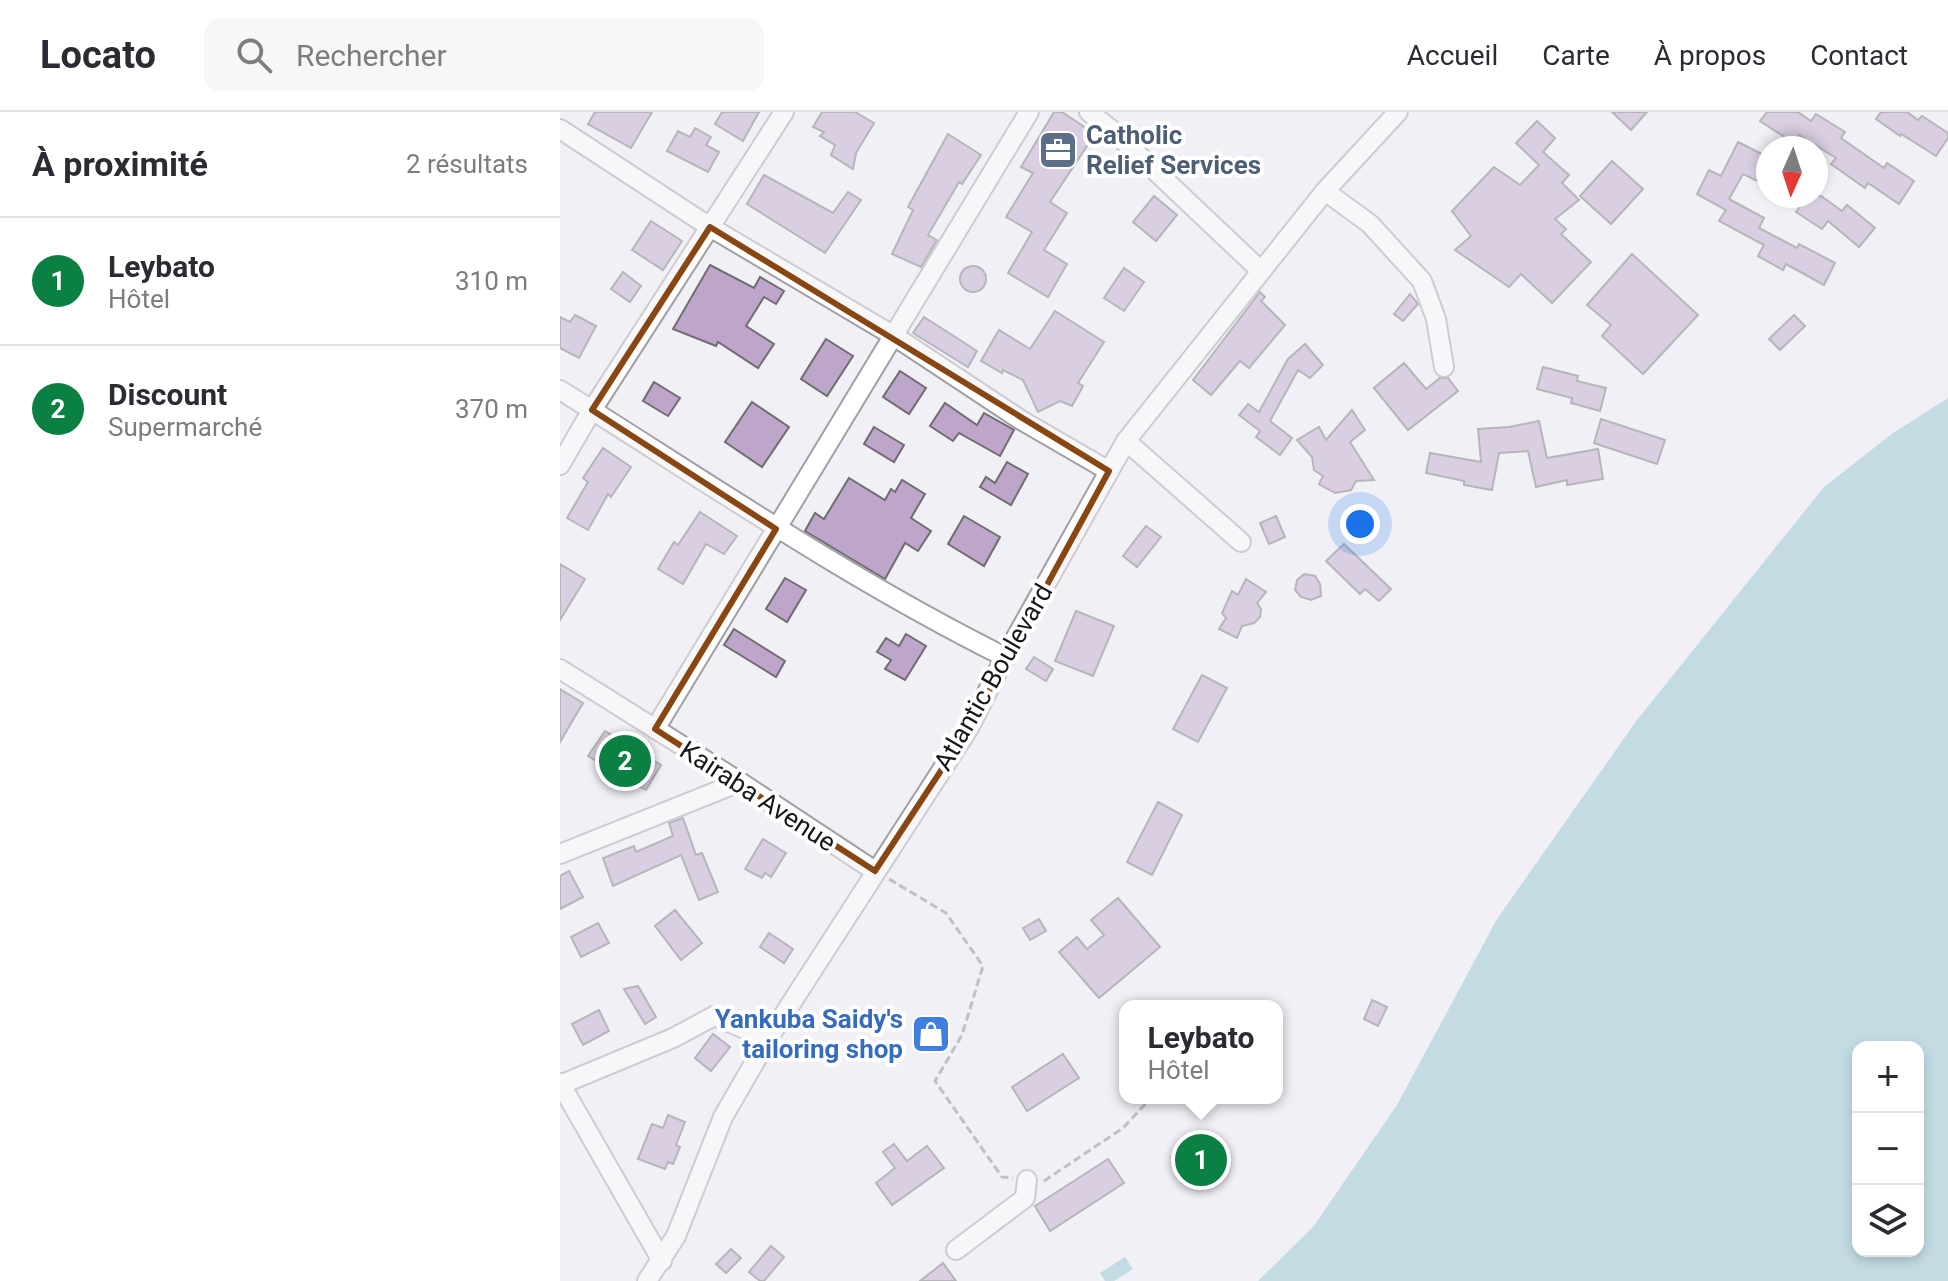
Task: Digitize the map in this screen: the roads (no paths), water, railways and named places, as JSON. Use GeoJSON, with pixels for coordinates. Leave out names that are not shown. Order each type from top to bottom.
{"type":"FeatureCollection","features":[{"type":"Feature","properties":{"kind":"street"},"geometry":{"type":"LineString","coordinates":[[560,465],[592,410],[784,112]]}},
{"type":"Feature","properties":{"kind":"street"},"geometry":{"type":"LineString","coordinates":[[655,729],[1029,112]]}},
{"type":"Feature","properties":{"kind":"street"},"geometry":{"type":"LineString","coordinates":[[1089,112],[1261,271]]}},
{"type":"Feature","properties":{"kind":"street","name":"Atlantic Boulevard"},"geometry":{"type":"LineString","coordinates":[[647,1281],[662,1261],[684,1219],[723,1117],[768,1039],[969,728],[1005,657],[1126,441],[1325,191],[1398,112]]}},
{"type":"Feature","properties":{"kind":"street"},"geometry":{"type":"LineString","coordinates":[[560,129],[710,227],[894,336],[1021,420],[1109,471]]}},
{"type":"Feature","properties":{"kind":"street"},"geometry":{"type":"LineString","coordinates":[[1325,191],[1370,224],[1422,281],[1436,319],[1444,367]]}},
{"type":"Feature","properties":{"kind":"street"},"geometry":{"type":"LineString","coordinates":[[560,390],[776,529],[953,631],[1005,657]]}},
{"type":"Feature","properties":{"kind":"street"},"geometry":{"type":"LineString","coordinates":[[1126,441],[1241,542]]}},
{"type":"Feature","properties":{"kind":"street","name":"Kairaba Avenue"},"geometry":{"type":"LineString","coordinates":[[560,669],[875,871]]}},
{"type":"Feature","properties":{"kind":"street"},"geometry":{"type":"LineString","coordinates":[[560,854],[740,782]]}},
{"type":"Feature","properties":{"kind":"street"},"geometry":{"type":"LineString","coordinates":[[662,1261],[560,1084],[673,1038],[714,1016],[768,1039]]}},
{"type":"Feature","properties":{"kind":"street"},"geometry":{"type":"LineString","coordinates":[[956,1250],[1025,1198],[1027,1180]]}},
{"type":"Feature","properties":{"kind":"water"},"geometry":{"type":"Polygon","coordinates":[[[1948,398],[1948,1281],[1258,1281],[1313,1227],[1397,1105],[1497,919],[1637,720],[1824,487],[1893,433],[1948,398]]]}},
{"type":"Feature","properties":{"kind":"water"},"geometry":{"type":"Polygon","coordinates":[[[1125,1257],[1133,1269],[1114,1281],[1105,1281],[1100,1273],[1125,1257]]]}},
{"type":"Feature","properties":{"kind":"place","name":"Catholic Relief Services"},"geometry":{"type":"Point","coordinates":[1058,150]}},
{"type":"Feature","properties":{"kind":"place","name":"Discount"},"geometry":{"type":"Point","coordinates":[625,761]}},
{"type":"Feature","properties":{"kind":"place","name":"Yankuba Saidy's tailoring shop"},"geometry":{"type":"Point","coordinates":[931,1034]}},
{"type":"Feature","properties":{"kind":"place","name":"Leybato"},"geometry":{"type":"Point","coordinates":[1201,1160]}}]}
